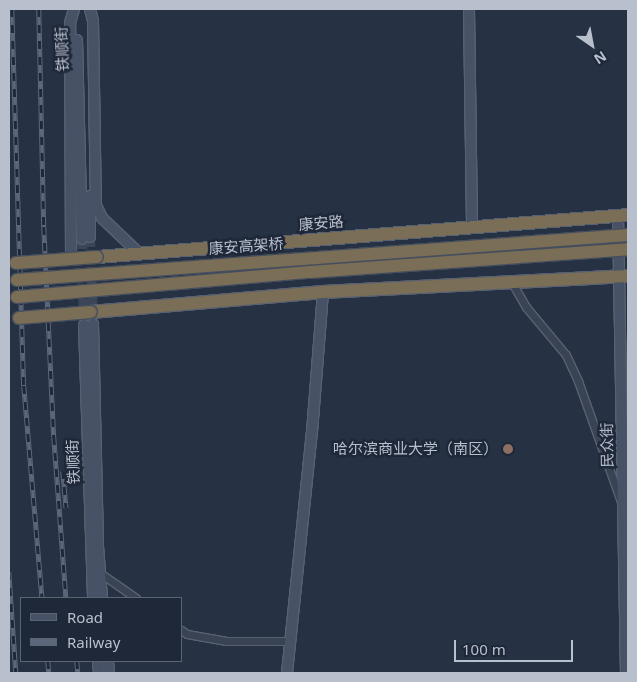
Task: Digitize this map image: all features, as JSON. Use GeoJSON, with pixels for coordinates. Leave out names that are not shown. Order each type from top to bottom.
{"type":"FeatureCollection","features":[{"type":"Feature","properties":{"kind":"highway","name":"康安路"},"geometry":{"type":"LineString","coordinates":[[12,263],[623,215]]}},
{"type":"Feature","properties":{"kind":"highway"},"geometry":{"type":"LineString","coordinates":[[572,239],[628,229]]}},
{"type":"Feature","properties":{"kind":"highway","name":"康安高架桥"},"geometry":{"type":"LineString","coordinates":[[13,280],[628,235]]}},
{"type":"Feature","properties":{"kind":"highway","name":"康安高架桥"},"geometry":{"type":"LineString","coordinates":[[13,297],[310,272],[628,249]]}},
{"type":"Feature","properties":{"kind":"highway"},"geometry":{"type":"LineString","coordinates":[[573,253],[628,254]]}},
{"type":"Feature","properties":{"kind":"highway"},"geometry":{"type":"LineString","coordinates":[[14,319],[89,320],[323,292],[623,276]]}},
{"type":"Feature","properties":{"kind":"main road","name":"铁顺街"},"geometry":{"type":"LineString","coordinates":[[75,9],[86,238],[89,9]]}},
{"type":"Feature","properties":{"kind":"main road"},"geometry":{"type":"LineString","coordinates":[[71,258],[70,23],[75,9]]}},
{"type":"Feature","properties":{"kind":"main road"},"geometry":{"type":"LineString","coordinates":[[89,9],[93,21],[96,205],[102,218],[140,254]]}},
{"type":"Feature","properties":{"kind":"main road"},"geometry":{"type":"LineString","coordinates":[[469,9],[472,227]]}},
{"type":"Feature","properties":{"kind":"main road","name":"民众街"},"geometry":{"type":"LineString","coordinates":[[623,215],[623,507],[626,673]]}},
{"type":"Feature","properties":{"kind":"main road"},"geometry":{"type":"LineString","coordinates":[[287,673],[312,432],[323,292]]}},
{"type":"Feature","properties":{"kind":"main road","name":"铁顺街"},"geometry":{"type":"LineString","coordinates":[[89,320],[93,597]]}},
{"type":"Feature","properties":{"kind":"main road"},"geometry":{"type":"LineString","coordinates":[[89,320],[102,597]]}},
{"type":"Feature","properties":{"kind":"street"},"geometry":{"type":"LineString","coordinates":[[511,281],[526,307],[566,355],[578,380],[623,507]]}},
{"type":"Feature","properties":{"kind":"street"},"geometry":{"type":"LineString","coordinates":[[100,573],[135,597]]}},
{"type":"Feature","properties":{"kind":"street"},"geometry":{"type":"LineString","coordinates":[[182,631],[187,634],[226,641],[291,641]]}},
{"type":"Feature","properties":{"kind":"tunnel"},"geometry":{"type":"LineString","coordinates":[[90,237],[93,324]]}},
{"type":"Feature","properties":{"kind":"tunnel"},"geometry":{"type":"LineString","coordinates":[[82,239],[84,325]]}},
{"type":"Feature","properties":{"kind":"railway"},"geometry":{"type":"LineString","coordinates":[[12,9],[24,386],[42,597]]}},
{"type":"Feature","properties":{"kind":"railway"},"geometry":{"type":"LineString","coordinates":[[39,9],[44,227],[54,437],[66,597]]}},
{"type":"Feature","properties":{"kind":"railway"},"geometry":{"type":"LineString","coordinates":[[63,471],[66,508]]}},
{"type":"Feature","properties":{"kind":"railway"},"geometry":{"type":"LineString","coordinates":[[9,572],[16,673]]}},
{"type":"Feature","properties":{"kind":"railway"},"geometry":{"type":"LineString","coordinates":[[48,662],[49,673]]}},
{"type":"Feature","properties":{"kind":"railway"},"geometry":{"type":"LineString","coordinates":[[77,662],[78,673]]}},
{"type":"Feature","properties":{"kind":"place","name":"哈尔滨商业大学（南区）"},"geometry":{"type":"Point","coordinates":[508,449]}}]}
